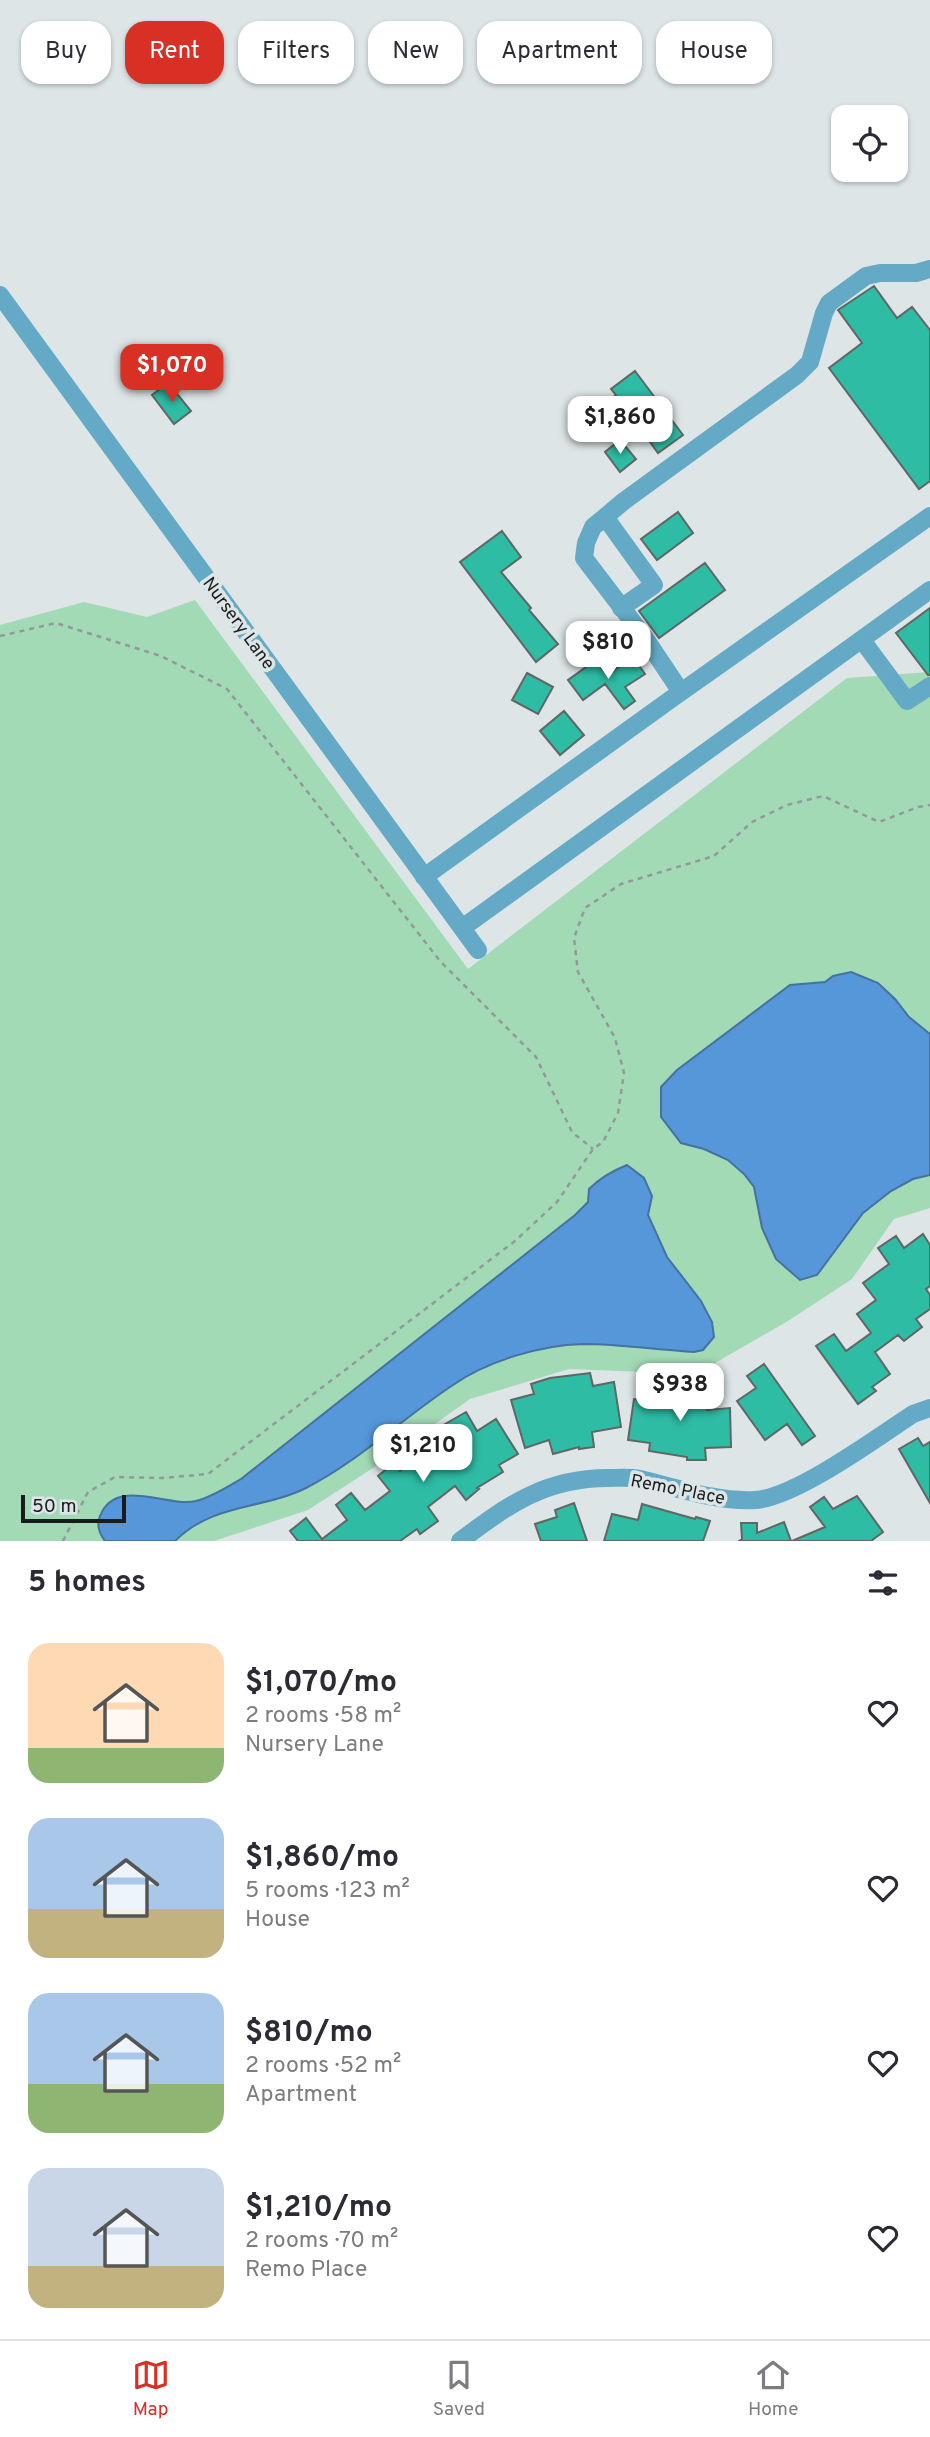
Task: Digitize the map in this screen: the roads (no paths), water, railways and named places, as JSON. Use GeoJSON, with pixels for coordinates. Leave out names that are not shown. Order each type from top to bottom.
{"type":"FeatureCollection","features":[{"type":"Feature","properties":{"kind":"street"},"geometry":{"type":"LineString","coordinates":[[681,692],[645,638],[584,558],[586,543],[593,527],[624,500],[797,375],[810,362],[824,313],[830,303],[866,276],[880,273],[916,273],[930,269]]}},
{"type":"Feature","properties":{"kind":"street","name":"Nursery Lane"},"geometry":{"type":"LineString","coordinates":[[0,295],[478,950]]}},
{"type":"Feature","properties":{"kind":"street"},"geometry":{"type":"LineString","coordinates":[[424,877],[930,516]]}},
{"type":"Feature","properties":{"kind":"street"},"geometry":{"type":"LineString","coordinates":[[605,517],[654,585],[621,608]]}},
{"type":"Feature","properties":{"kind":"street"},"geometry":{"type":"LineString","coordinates":[[461,928],[930,590]]}},
{"type":"Feature","properties":{"kind":"street"},"geometry":{"type":"LineString","coordinates":[[862,640],[907,701],[930,686]]}},
{"type":"Feature","properties":{"kind":"street","name":"Remo Place"},"geometry":{"type":"LineString","coordinates":[[460,1541],[503,1508],[545,1487],[588,1478],[636,1478],[720,1499],[757,1500],[789,1491],[913,1413],[930,1408]]}},
{"type":"Feature","properties":{"kind":"water"},"geometry":{"type":"Polygon","coordinates":[[[851,972],[878,983],[909,1017],[930,1034],[930,1175],[913,1179],[891,1191],[863,1213],[817,1275],[800,1280],[776,1259],[762,1228],[754,1187],[744,1174],[728,1160],[704,1149],[681,1143],[661,1117],[661,1087],[677,1070],[790,985],[825,982],[833,976],[851,972]]]}},
{"type":"Feature","properties":{"kind":"water"},"geometry":{"type":"Polygon","coordinates":[[[627,1165],[644,1178],[652,1196],[648,1215],[667,1257],[701,1301],[712,1322],[714,1337],[703,1350],[694,1352],[583,1344],[550,1347],[515,1356],[467,1376],[363,1452],[306,1488],[221,1513],[190,1529],[175,1541],[105,1541],[99,1529],[99,1519],[108,1504],[118,1498],[143,1496],[171,1501],[196,1501],[241,1479],[575,1215],[588,1202],[589,1189],[607,1175],[627,1165]]]}}]}
